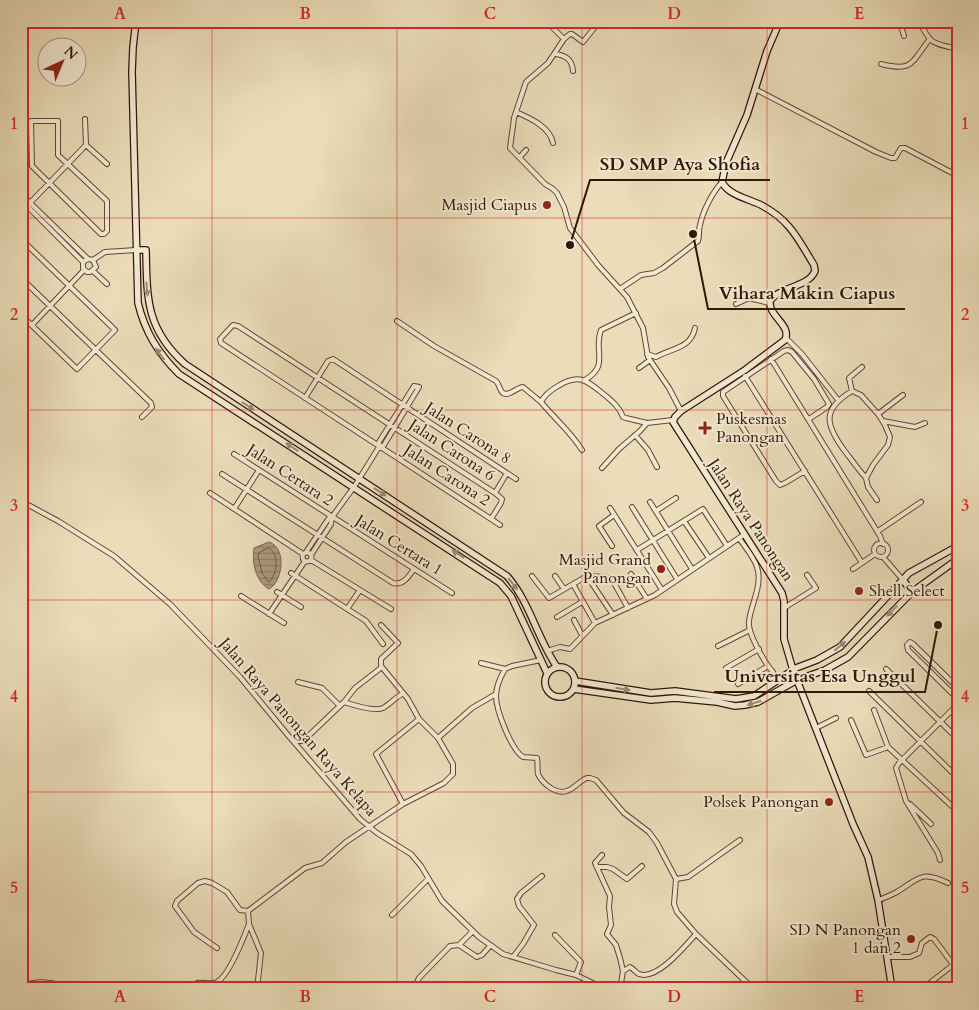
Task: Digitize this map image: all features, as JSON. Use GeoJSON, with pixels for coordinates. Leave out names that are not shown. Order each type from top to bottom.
{"type":"FeatureCollection","features":[{"type":"Feature","properties":{"kind":"street"},"geometry":{"type":"LineString","coordinates":[[136,21],[132,63],[138,303],[148,334],[166,362],[179,374],[500,583],[511,596],[547,673],[545,685],[552,695],[560,698],[571,693],[574,689],[575,681],[570,670],[564,667],[557,667],[547,673]]}},
{"type":"Feature","properties":{"kind":"street"},"geometry":{"type":"LineString","coordinates":[[546,21],[564,39]]}},
{"type":"Feature","properties":{"kind":"street"},"geometry":{"type":"LineString","coordinates":[[605,21],[597,26],[583,42],[571,34],[564,39],[556,54],[543,69],[526,82],[513,124],[510,148],[557,194],[564,207],[570,228],[598,265],[620,289],[636,313],[645,334],[647,354],[681,411]]}},
{"type":"Feature","properties":{"kind":"street"},"geometry":{"type":"LineString","coordinates":[[620,289],[641,275],[654,273],[663,268],[700,238],[700,225],[703,216],[714,192],[722,182],[726,163],[746,115],[767,51],[780,21]]}},
{"type":"Feature","properties":{"kind":"street"},"geometry":{"type":"LineString","coordinates":[[904,36],[901,26],[909,21]]}},
{"type":"Feature","properties":{"kind":"street"},"geometry":{"type":"LineString","coordinates":[[919,21],[929,40],[958,49]]}},
{"type":"Feature","properties":{"kind":"street"},"geometry":{"type":"LineString","coordinates":[[881,64],[898,68],[906,66],[917,56],[929,40]]}},
{"type":"Feature","properties":{"kind":"street"},"geometry":{"type":"LineString","coordinates":[[556,54],[567,57],[570,60],[573,71]]}},
{"type":"Feature","properties":{"kind":"street"},"geometry":{"type":"LineString","coordinates":[[755,89],[888,157],[895,158],[902,148],[905,148],[958,176]]}},
{"type":"Feature","properties":{"kind":"street"},"geometry":{"type":"LineString","coordinates":[[516,112],[544,128],[552,138],[553,143]]}},
{"type":"Feature","properties":{"kind":"street"},"geometry":{"type":"LineString","coordinates":[[85,119],[86,144],[107,164]]}},
{"type":"Feature","properties":{"kind":"street"},"geometry":{"type":"LineString","coordinates":[[30,121],[58,121],[58,155],[106,201],[107,231],[104,234],[100,234],[49,183],[32,166],[30,121]]}},
{"type":"Feature","properties":{"kind":"street"},"geometry":{"type":"LineString","coordinates":[[84,270],[83,262],[27,206],[86,144]]}},
{"type":"Feature","properties":{"kind":"street"},"geometry":{"type":"LineString","coordinates":[[520,157],[526,150]]}},
{"type":"Feature","properties":{"kind":"street"},"geometry":{"type":"LineString","coordinates":[[722,182],[728,190],[780,216],[793,231],[814,265],[816,271],[811,278],[775,295],[769,303]]}},
{"type":"Feature","properties":{"kind":"street"},"geometry":{"type":"LineString","coordinates":[[21,194],[88,259],[93,260],[105,252],[146,250],[147,290],[151,315],[164,342],[174,354],[185,364],[507,576],[519,591],[557,667]]}},
{"type":"Feature","properties":{"kind":"street"},"geometry":{"type":"LineString","coordinates":[[21,315],[77,369],[114,330],[23,241]]}},
{"type":"Feature","properties":{"kind":"street"},"geometry":{"type":"LineString","coordinates":[[83,262],[88,259]]}},
{"type":"Feature","properties":{"kind":"street"},"geometry":{"type":"LineString","coordinates":[[93,260],[96,268],[94,271]]}},
{"type":"Feature","properties":{"kind":"street"},"geometry":{"type":"LineString","coordinates":[[32,325],[84,270]]}},
{"type":"Feature","properties":{"kind":"street"},"geometry":{"type":"LineString","coordinates":[[84,270],[94,271],[108,284]]}},
{"type":"Feature","properties":{"kind":"street"},"geometry":{"type":"LineString","coordinates":[[21,278],[151,403],[152,407],[142,416]]}},
{"type":"Feature","properties":{"kind":"street"},"geometry":{"type":"LineString","coordinates":[[736,304],[749,298],[769,303]]}},
{"type":"Feature","properties":{"kind":"street"},"geometry":{"type":"LineString","coordinates":[[769,303],[772,311],[786,330],[786,338],[802,354],[838,400]]}},
{"type":"Feature","properties":{"kind":"street"},"geometry":{"type":"LineString","coordinates":[[585,380],[595,373],[599,367],[601,330],[636,313]]}},
{"type":"Feature","properties":{"kind":"street"},"geometry":{"type":"LineString","coordinates":[[397,321],[434,346],[496,382],[500,385],[502,393],[509,394],[518,387],[524,387],[575,438],[582,450]]}},
{"type":"Feature","properties":{"kind":"street","name":"Jalan Carona 6"},"geometry":{"type":"LineString","coordinates":[[220,342],[220,339],[233,325],[236,325],[495,493]]}},
{"type":"Feature","properties":{"kind":"street"},"geometry":{"type":"LineString","coordinates":[[647,354],[656,356],[665,351],[683,346],[692,338],[695,328]]}},
{"type":"Feature","properties":{"kind":"street"},"geometry":{"type":"LineString","coordinates":[[541,402],[548,392],[564,382],[576,379],[585,380],[594,385],[613,402],[624,417],[647,423],[673,420],[681,411],[745,370],[786,338]]}},
{"type":"Feature","properties":{"kind":"street","name":"Jalan Carona 2"},"geometry":{"type":"LineString","coordinates":[[220,342],[500,525]]}},
{"type":"Feature","properties":{"kind":"street"},"geometry":{"type":"LineString","coordinates":[[805,470],[780,485],[729,405],[723,392],[784,350],[788,350],[792,352],[814,379],[829,404],[809,419]]}},
{"type":"Feature","properties":{"kind":"street","name":"Jalan Carona 8"},"geometry":{"type":"LineString","coordinates":[[318,377],[328,361],[333,359],[516,479]]}},
{"type":"Feature","properties":{"kind":"street"},"geometry":{"type":"LineString","coordinates":[[638,368],[650,360]]}},
{"type":"Feature","properties":{"kind":"street"},"geometry":{"type":"LineString","coordinates":[[771,360],[878,531],[887,550],[883,556]]}},
{"type":"Feature","properties":{"kind":"street"},"geometry":{"type":"LineString","coordinates":[[852,391],[849,378],[862,367]]}},
{"type":"Feature","properties":{"kind":"street"},"geometry":{"type":"LineString","coordinates":[[745,376],[862,562]]}},
{"type":"Feature","properties":{"kind":"street"},"geometry":{"type":"LineString","coordinates":[[305,398],[318,377]]}},
{"type":"Feature","properties":{"kind":"street"},"geometry":{"type":"LineString","coordinates":[[305,561],[303,558],[305,553],[329,518],[332,517],[354,487],[414,386],[425,390]]}},
{"type":"Feature","properties":{"kind":"street"},"geometry":{"type":"LineString","coordinates":[[379,447],[384,445],[419,387]]}},
{"type":"Feature","properties":{"kind":"street"},"geometry":{"type":"LineString","coordinates":[[852,391],[838,400],[830,416],[830,429],[866,478],[868,487],[877,500]]}},
{"type":"Feature","properties":{"kind":"street"},"geometry":{"type":"LineString","coordinates":[[852,391],[861,395],[878,414],[889,435],[889,443],[866,478]]}},
{"type":"Feature","properties":{"kind":"street"},"geometry":{"type":"LineString","coordinates":[[878,414],[903,395]]}},
{"type":"Feature","properties":{"kind":"street","name":"Jalan Raya Panongan"},"geometry":{"type":"LineString","coordinates":[[673,420],[674,426],[782,592],[784,639],[793,670],[853,824],[868,857],[878,900],[892,989]]}},
{"type":"Feature","properties":{"kind":"street"},"geometry":{"type":"LineString","coordinates":[[883,421],[915,427],[925,423]]}},
{"type":"Feature","properties":{"kind":"street"},"geometry":{"type":"LineString","coordinates":[[602,468],[647,423]]}},
{"type":"Feature","properties":{"kind":"street"},"geometry":{"type":"LineString","coordinates":[[635,435],[648,450],[657,467]]}},
{"type":"Feature","properties":{"kind":"street","name":"Jalan Certara 2"},"geometry":{"type":"LineString","coordinates":[[234,454],[332,517]]}},
{"type":"Feature","properties":{"kind":"street"},"geometry":{"type":"LineString","coordinates":[[234,509],[260,470]]}},
{"type":"Feature","properties":{"kind":"street"},"geometry":{"type":"LineString","coordinates":[[491,519],[502,499],[495,493],[507,473]]}},
{"type":"Feature","properties":{"kind":"street"},"geometry":{"type":"LineString","coordinates":[[222,474],[397,584],[403,582],[414,569]]}},
{"type":"Feature","properties":{"kind":"street"},"geometry":{"type":"LineString","coordinates":[[210,494],[390,609]]}},
{"type":"Feature","properties":{"kind":"street"},"geometry":{"type":"LineString","coordinates":[[656,511],[676,498]]}},
{"type":"Feature","properties":{"kind":"street","name":"Jalan Raya Panongan Raya Kelapa"},"geometry":{"type":"LineString","coordinates":[[21,501],[114,556],[170,604],[240,677],[293,741],[370,828],[405,850],[416,860],[446,906],[490,946],[502,954],[576,975],[605,989]]}},
{"type":"Feature","properties":{"kind":"street"},"geometry":{"type":"LineString","coordinates":[[650,502],[692,569]]}},
{"type":"Feature","properties":{"kind":"street"},"geometry":{"type":"LineString","coordinates":[[878,531],[921,502]]}},
{"type":"Feature","properties":{"kind":"street"},"geometry":{"type":"LineString","coordinates":[[632,507],[677,579]]}},
{"type":"Feature","properties":{"kind":"street"},"geometry":{"type":"LineString","coordinates":[[610,508],[662,590]]}},
{"type":"Feature","properties":{"kind":"street"},"geometry":{"type":"LineString","coordinates":[[637,550],[703,509],[727,546]]}},
{"type":"Feature","properties":{"kind":"street"},"geometry":{"type":"LineString","coordinates":[[612,546],[598,526],[614,515]]}},
{"type":"Feature","properties":{"kind":"street"},"geometry":{"type":"LineString","coordinates":[[269,614],[305,561],[311,557],[333,520],[332,517]]}},
{"type":"Feature","properties":{"kind":"street","name":"Jalan Certara 1"},"geometry":{"type":"LineString","coordinates":[[332,517],[452,593]]}},
{"type":"Feature","properties":{"kind":"street"},"geometry":{"type":"LineString","coordinates":[[684,521],[709,558]]}},
{"type":"Feature","properties":{"kind":"street"},"geometry":{"type":"LineString","coordinates":[[548,651],[560,647],[570,649],[595,623],[647,599],[745,534]]}},
{"type":"Feature","properties":{"kind":"street"},"geometry":{"type":"LineString","coordinates":[[739,538],[756,563],[758,572],[755,596],[749,619],[750,630],[768,666],[773,672]]}},
{"type":"Feature","properties":{"kind":"street"},"geometry":{"type":"LineString","coordinates":[[875,554],[875,546],[883,544]]}},
{"type":"Feature","properties":{"kind":"street"},"geometry":{"type":"LineString","coordinates":[[575,681],[651,693],[675,691],[744,698],[754,696],[793,670],[817,660],[840,647],[909,573],[958,546]]}},
{"type":"Feature","properties":{"kind":"street"},"geometry":{"type":"LineString","coordinates":[[853,569],[875,554]]}},
{"type":"Feature","properties":{"kind":"street"},"geometry":{"type":"LineString","coordinates":[[875,554],[883,556],[912,592]]}},
{"type":"Feature","properties":{"kind":"street"},"geometry":{"type":"LineString","coordinates":[[574,689],[651,700],[675,698],[745,706],[758,702],[797,680],[825,670],[848,657],[912,592],[958,559]]}},
{"type":"Feature","properties":{"kind":"street"},"geometry":{"type":"LineString","coordinates":[[290,573],[366,621],[383,644]]}},
{"type":"Feature","properties":{"kind":"street"},"geometry":{"type":"LineString","coordinates":[[631,574],[647,599]]}},
{"type":"Feature","properties":{"kind":"street"},"geometry":{"type":"LineString","coordinates":[[784,608],[816,588],[807,575]]}},
{"type":"Feature","properties":{"kind":"street"},"geometry":{"type":"LineString","coordinates":[[532,576],[547,598],[551,598],[587,576],[612,579],[628,608]]}},
{"type":"Feature","properties":{"kind":"street"},"geometry":{"type":"LineString","coordinates":[[555,576],[564,589]]}},
{"type":"Feature","properties":{"kind":"street"},"geometry":{"type":"LineString","coordinates":[[587,576],[613,615]]}},
{"type":"Feature","properties":{"kind":"street"},"geometry":{"type":"LineString","coordinates":[[573,584],[595,623]]}},
{"type":"Feature","properties":{"kind":"street"},"geometry":{"type":"LineString","coordinates":[[347,609],[360,590]]}},
{"type":"Feature","properties":{"kind":"street"},"geometry":{"type":"LineString","coordinates":[[277,592],[301,608]]}},
{"type":"Feature","properties":{"kind":"street"},"geometry":{"type":"LineString","coordinates":[[242,596],[284,623]]}},
{"type":"Feature","properties":{"kind":"street"},"geometry":{"type":"LineString","coordinates":[[557,617],[582,602]]}},
{"type":"Feature","properties":{"kind":"street"},"geometry":{"type":"LineString","coordinates":[[574,620],[582,635]]}},
{"type":"Feature","properties":{"kind":"street"},"geometry":{"type":"LineString","coordinates":[[217,948],[197,936],[175,906],[177,901],[198,884],[207,881],[227,892],[240,910],[248,911],[305,868],[322,862],[346,842],[370,828],[403,804],[444,783],[453,774],[454,764],[438,738],[419,719],[408,699],[402,694],[380,663],[381,659],[398,643],[380,625]]}},
{"type":"Feature","properties":{"kind":"street"},"geometry":{"type":"LineString","coordinates":[[718,646],[750,630]]}},
{"type":"Feature","properties":{"kind":"street"},"geometry":{"type":"LineString","coordinates":[[958,688],[913,644],[910,642],[907,645],[908,650],[958,698]]}},
{"type":"Feature","properties":{"kind":"street"},"geometry":{"type":"LineString","coordinates":[[726,668],[759,649]]}},
{"type":"Feature","properties":{"kind":"street"},"geometry":{"type":"LineString","coordinates":[[541,660],[512,666],[505,670],[496,694],[498,709],[513,747],[524,757],[537,758],[539,774],[552,789],[563,792],[570,790],[584,779],[596,780],[624,813],[644,827],[653,837],[676,879],[674,908],[696,934],[755,989]]}},
{"type":"Feature","properties":{"kind":"street"},"geometry":{"type":"LineString","coordinates":[[481,663],[505,670]]}},
{"type":"Feature","properties":{"kind":"street"},"geometry":{"type":"LineString","coordinates":[[738,684],[768,666]]}},
{"type":"Feature","properties":{"kind":"street"},"geometry":{"type":"LineString","coordinates":[[293,741],[303,741],[344,702],[355,688],[382,667]]}},
{"type":"Feature","properties":{"kind":"street"},"geometry":{"type":"LineString","coordinates":[[886,669],[958,739]]}},
{"type":"Feature","properties":{"kind":"street"},"geometry":{"type":"LineString","coordinates":[[298,682],[322,688],[340,706]]}},
{"type":"Feature","properties":{"kind":"street"},"geometry":{"type":"LineString","coordinates":[[868,691],[958,778]]}},
{"type":"Feature","properties":{"kind":"street"},"geometry":{"type":"LineString","coordinates":[[651,693],[651,700]]}},
{"type":"Feature","properties":{"kind":"street"},"geometry":{"type":"LineString","coordinates":[[344,702],[359,708],[379,709],[402,694]]}},
{"type":"Feature","properties":{"kind":"street"},"geometry":{"type":"LineString","coordinates":[[438,738],[472,708],[496,694]]}},
{"type":"Feature","properties":{"kind":"street"},"geometry":{"type":"LineString","coordinates":[[940,860],[906,801],[896,768],[958,704]]}},
{"type":"Feature","properties":{"kind":"street"},"geometry":{"type":"LineString","coordinates":[[874,710],[888,747],[955,809]]}},
{"type":"Feature","properties":{"kind":"street"},"geometry":{"type":"LineString","coordinates":[[816,728],[836,718]]}},
{"type":"Feature","properties":{"kind":"street"},"geometry":{"type":"LineString","coordinates":[[403,804],[376,754],[419,719]]}},
{"type":"Feature","properties":{"kind":"street"},"geometry":{"type":"LineString","coordinates":[[851,720],[866,755],[888,747]]}},
{"type":"Feature","properties":{"kind":"street"},"geometry":{"type":"LineString","coordinates":[[906,801],[931,824]]}},
{"type":"Feature","properties":{"kind":"street"},"geometry":{"type":"LineString","coordinates":[[676,879],[688,877],[740,840]]}},
{"type":"Feature","properties":{"kind":"street"},"geometry":{"type":"LineString","coordinates":[[602,855],[596,862],[610,896],[611,925],[607,931],[607,936],[616,946],[623,971],[620,989]]}},
{"type":"Feature","properties":{"kind":"street"},"geometry":{"type":"LineString","coordinates":[[598,867],[606,866],[613,869],[627,880],[642,866]]}},
{"type":"Feature","properties":{"kind":"street"},"geometry":{"type":"LineString","coordinates":[[513,957],[525,942],[534,925],[519,906],[517,899],[542,876]]}},
{"type":"Feature","properties":{"kind":"street"},"geometry":{"type":"LineString","coordinates":[[878,900],[899,890],[916,878],[932,876],[948,883]]}},
{"type":"Feature","properties":{"kind":"street"},"geometry":{"type":"LineString","coordinates":[[392,915],[428,879]]}},
{"type":"Feature","properties":{"kind":"street"},"geometry":{"type":"LineString","coordinates":[[248,911],[250,924],[261,952],[257,989]]}},
{"type":"Feature","properties":{"kind":"street"},"geometry":{"type":"LineString","coordinates":[[192,989],[201,982],[209,984],[219,981],[228,969],[250,924]]}},
{"type":"Feature","properties":{"kind":"street"},"geometry":{"type":"LineString","coordinates":[[414,989],[422,975],[450,946],[459,945],[473,931]]}},
{"type":"Feature","properties":{"kind":"street"},"geometry":{"type":"LineString","coordinates":[[623,971],[630,967],[640,975],[645,975],[657,971],[672,960],[696,934]]}},
{"type":"Feature","properties":{"kind":"street"},"geometry":{"type":"LineString","coordinates":[[555,935],[581,962],[576,975]]}},
{"type":"Feature","properties":{"kind":"street"},"geometry":{"type":"LineString","coordinates":[[887,957],[913,956],[919,953],[922,943],[930,937],[934,939],[958,971]]}},
{"type":"Feature","properties":{"kind":"street"},"geometry":{"type":"LineString","coordinates":[[459,945],[477,957],[482,955],[490,946]]}},
{"type":"Feature","properties":{"kind":"street"},"geometry":{"type":"LineString","coordinates":[[922,989],[958,961]]}},
{"type":"Feature","properties":{"kind":"street"},"geometry":{"type":"LineString","coordinates":[[739,989],[744,980]]}},
{"type":"Feature","properties":{"kind":"street"},"geometry":{"type":"LineString","coordinates":[[21,987],[31,983],[55,983],[68,989]]}},
{"type":"Feature","properties":{"kind":"water"},"geometry":{"type":"Polygon","coordinates":[[[269,542],[275,545],[279,551],[281,565],[274,585],[269,589],[260,581],[254,565],[253,553],[254,548],[269,542]]]}},
{"type":"Feature","properties":{"kind":"place","name":"Masjid Ciapus"},"geometry":{"type":"Point","coordinates":[547,205]}},
{"type":"Feature","properties":{"kind":"place","name":"Vihara Makin Ciapus"},"geometry":{"type":"Point","coordinates":[693,234]}},
{"type":"Feature","properties":{"kind":"place","name":"SD SMP Aya Shofia"},"geometry":{"type":"Point","coordinates":[570,245]}},
{"type":"Feature","properties":{"kind":"place","name":"Puskesmas Panongan"},"geometry":{"type":"Point","coordinates":[705,428]}},
{"type":"Feature","properties":{"kind":"place","name":"Masjid Grand Panongan"},"geometry":{"type":"Point","coordinates":[661,569]}},
{"type":"Feature","properties":{"kind":"place","name":"Shell Select"},"geometry":{"type":"Point","coordinates":[859,591]}},
{"type":"Feature","properties":{"kind":"place","name":"Universitas Esa Unggul"},"geometry":{"type":"Point","coordinates":[938,625]}},
{"type":"Feature","properties":{"kind":"place","name":"Polsek Panongan"},"geometry":{"type":"Point","coordinates":[829,802]}},
{"type":"Feature","properties":{"kind":"place","name":"SD N Panongan 1 dan 2"},"geometry":{"type":"Point","coordinates":[911,939]}}]}
